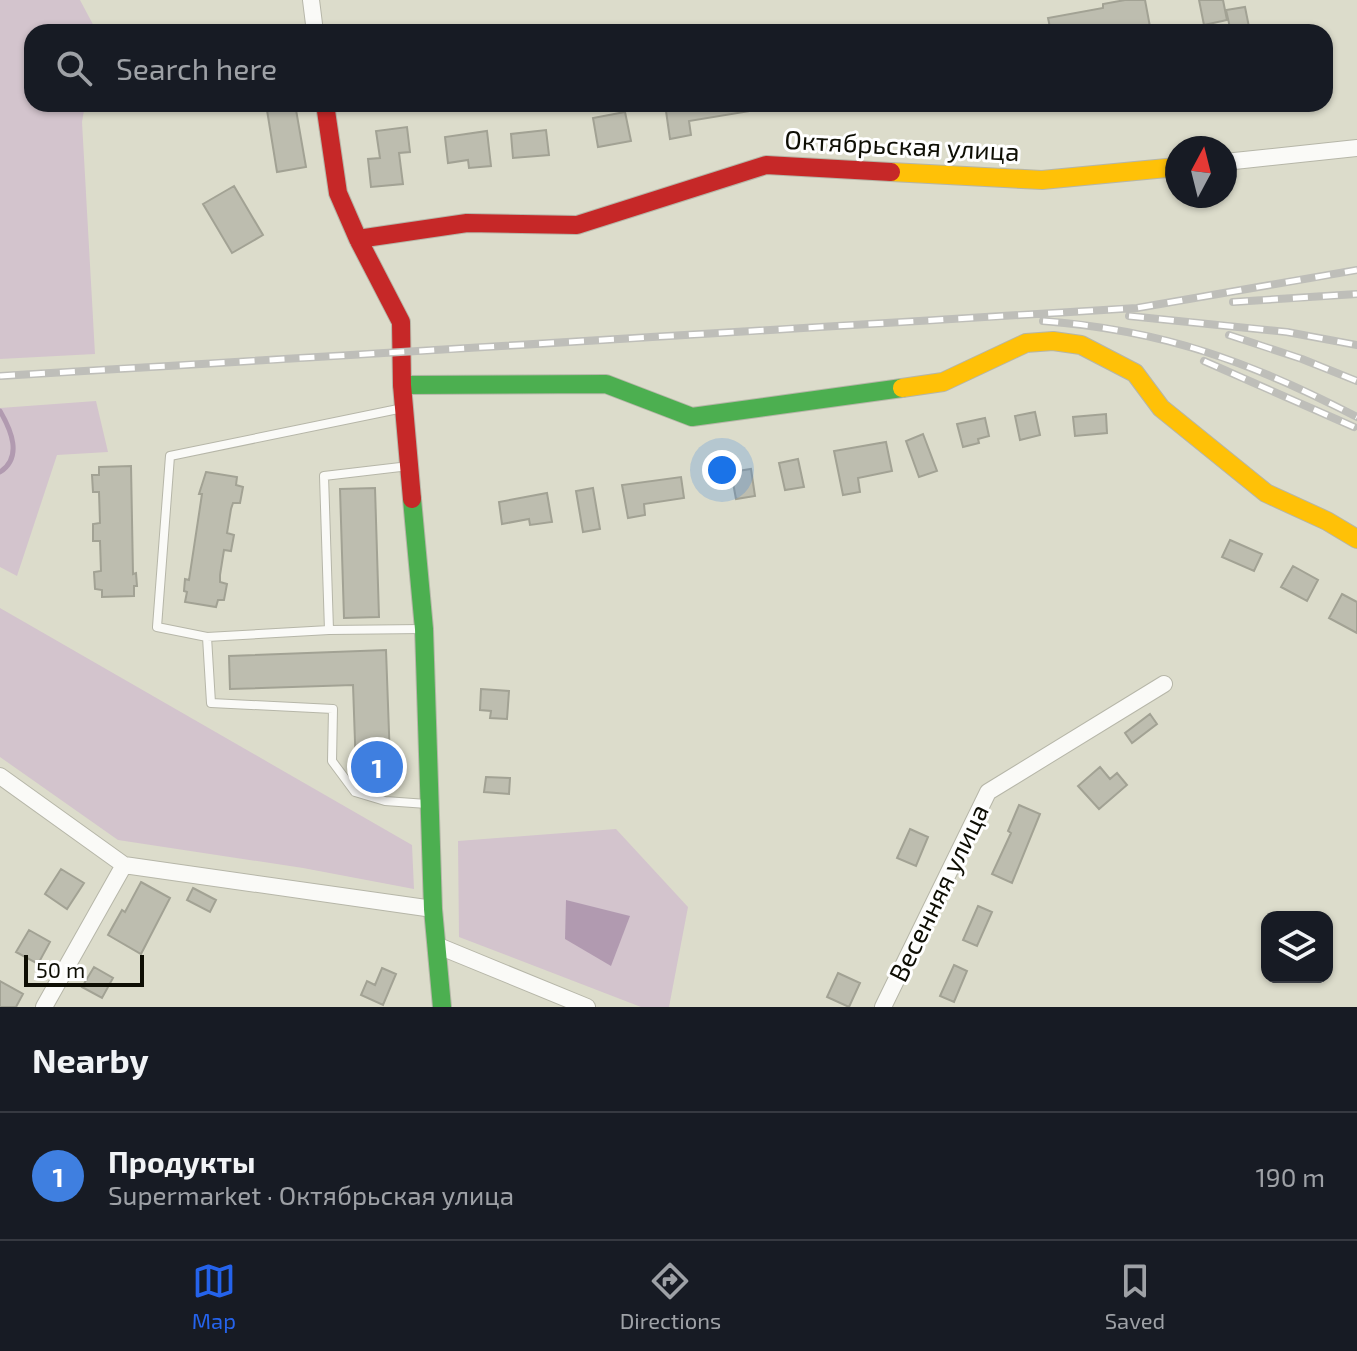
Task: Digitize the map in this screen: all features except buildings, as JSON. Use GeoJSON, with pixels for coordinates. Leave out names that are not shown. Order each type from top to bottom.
{"type":"FeatureCollection","features":[{"type":"Feature","properties":{"kind":"street"},"geometry":{"type":"LineString","coordinates":[[311,0],[314,24]]}},
{"type":"Feature","properties":{"kind":"street"},"geometry":{"type":"LineString","coordinates":[[326,112],[338,193],[401,322],[402,385],[424,629],[433,909],[442,1007]]}},
{"type":"Feature","properties":{"kind":"street"},"geometry":{"type":"LineString","coordinates":[[1237,161],[1357,148]]}},
{"type":"Feature","properties":{"kind":"street","name":"Октябрьская улица"},"geometry":{"type":"LineString","coordinates":[[358,239],[467,223],[577,225],[766,165],[1042,180],[1165,168]]}},
{"type":"Feature","properties":{"kind":"street"},"geometry":{"type":"LineString","coordinates":[[402,385],[606,384],[692,417],[943,382],[1026,343],[1053,341],[1081,345],[1135,373],[1161,408],[1266,493],[1327,521],[1357,539]]}},
{"type":"Feature","properties":{"kind":"street","name":"Весенняя улица"},"geometry":{"type":"LineString","coordinates":[[883,1007],[988,792],[1164,684]]}},
{"type":"Feature","properties":{"kind":"street"},"geometry":{"type":"LineString","coordinates":[[0,776],[124,865],[433,909]]}},
{"type":"Feature","properties":{"kind":"street"},"geometry":{"type":"LineString","coordinates":[[44,1007],[124,865]]}},
{"type":"Feature","properties":{"kind":"street"},"geometry":{"type":"LineString","coordinates":[[436,945],[587,1007]]}},
{"type":"Feature","properties":{"kind":"lane"},"geometry":{"type":"LineString","coordinates":[[404,408],[170,456],[157,627],[207,637],[329,630],[424,629]]}},
{"type":"Feature","properties":{"kind":"lane"},"geometry":{"type":"LineString","coordinates":[[329,630],[324,476],[410,466]]}},
{"type":"Feature","properties":{"kind":"lane"},"geometry":{"type":"LineString","coordinates":[[207,637],[211,703],[333,709],[332,761],[355,792],[385,801],[431,804]]}},
{"type":"Feature","properties":{"kind":"shaded area"},"geometry":{"type":"Polygon","coordinates":[[[0,0],[80,0],[93,24],[24,24],[24,112],[84,112],[95,354],[0,359],[0,0]]]}},
{"type":"Feature","properties":{"kind":"shaded area"},"geometry":{"type":"Polygon","coordinates":[[[96,401],[108,452],[57,455],[17,576],[0,567],[0,408],[96,401]]]}},
{"type":"Feature","properties":{"kind":"shaded area"},"geometry":{"type":"Polygon","coordinates":[[[0,608],[412,845],[414,889],[303,868],[118,840],[0,757],[0,608]]]}},
{"type":"Feature","properties":{"kind":"shaded area"},"geometry":{"type":"Polygon","coordinates":[[[616,829],[688,907],[669,1007],[641,1007],[459,937],[458,841],[616,829]]]}},
{"type":"Feature","properties":{"kind":"shaded area"},"geometry":{"type":"Polygon","coordinates":[[[566,900],[630,916],[611,966],[565,939],[566,900]]]}},
{"type":"Feature","properties":{"kind":"waterway"},"geometry":{"type":"LineString","coordinates":[[0,411],[13,443],[11,459],[0,472]]}},
{"type":"Feature","properties":{"kind":"railway"},"geometry":{"type":"LineString","coordinates":[[0,376],[1137,308],[1357,270]]}},
{"type":"Feature","properties":{"kind":"railway"},"geometry":{"type":"LineString","coordinates":[[1233,302],[1357,294]]}},
{"type":"Feature","properties":{"kind":"railway"},"geometry":{"type":"LineString","coordinates":[[1129,316],[1287,332],[1357,345]]}},
{"type":"Feature","properties":{"kind":"railway"},"geometry":{"type":"LineString","coordinates":[[1043,321],[1128,332],[1205,352],[1280,380],[1357,417]]}},
{"type":"Feature","properties":{"kind":"railway"},"geometry":{"type":"LineString","coordinates":[[1229,335],[1357,381]]}},
{"type":"Feature","properties":{"kind":"railway"},"geometry":{"type":"LineString","coordinates":[[1204,361],[1354,427]]}},
{"type":"Feature","properties":{"kind":"traffic: fast"},"geometry":{"type":"LineString","coordinates":[[402,385],[606,384],[692,417],[902,388]]}},
{"type":"Feature","properties":{"kind":"traffic: fast"},"geometry":{"type":"LineString","coordinates":[[412,499],[424,629],[433,909],[442,1007]]}},
{"type":"Feature","properties":{"kind":"traffic: slow"},"geometry":{"type":"LineString","coordinates":[[891,172],[1042,180],[1165,168]]}},
{"type":"Feature","properties":{"kind":"traffic: slow"},"geometry":{"type":"LineString","coordinates":[[902,388],[943,382],[1026,343],[1053,341],[1081,345],[1135,373],[1161,408],[1266,493],[1327,521],[1357,539]]}},
{"type":"Feature","properties":{"kind":"traffic: jam"},"geometry":{"type":"LineString","coordinates":[[326,112],[338,193],[401,322],[402,385],[412,499]]}},
{"type":"Feature","properties":{"kind":"traffic: jam"},"geometry":{"type":"LineString","coordinates":[[358,239],[467,223],[577,225],[766,165],[891,172]]}},
{"type":"Feature","properties":{"kind":"place","name":"Продукты"},"geometry":{"type":"Point","coordinates":[377,767]}}]}
